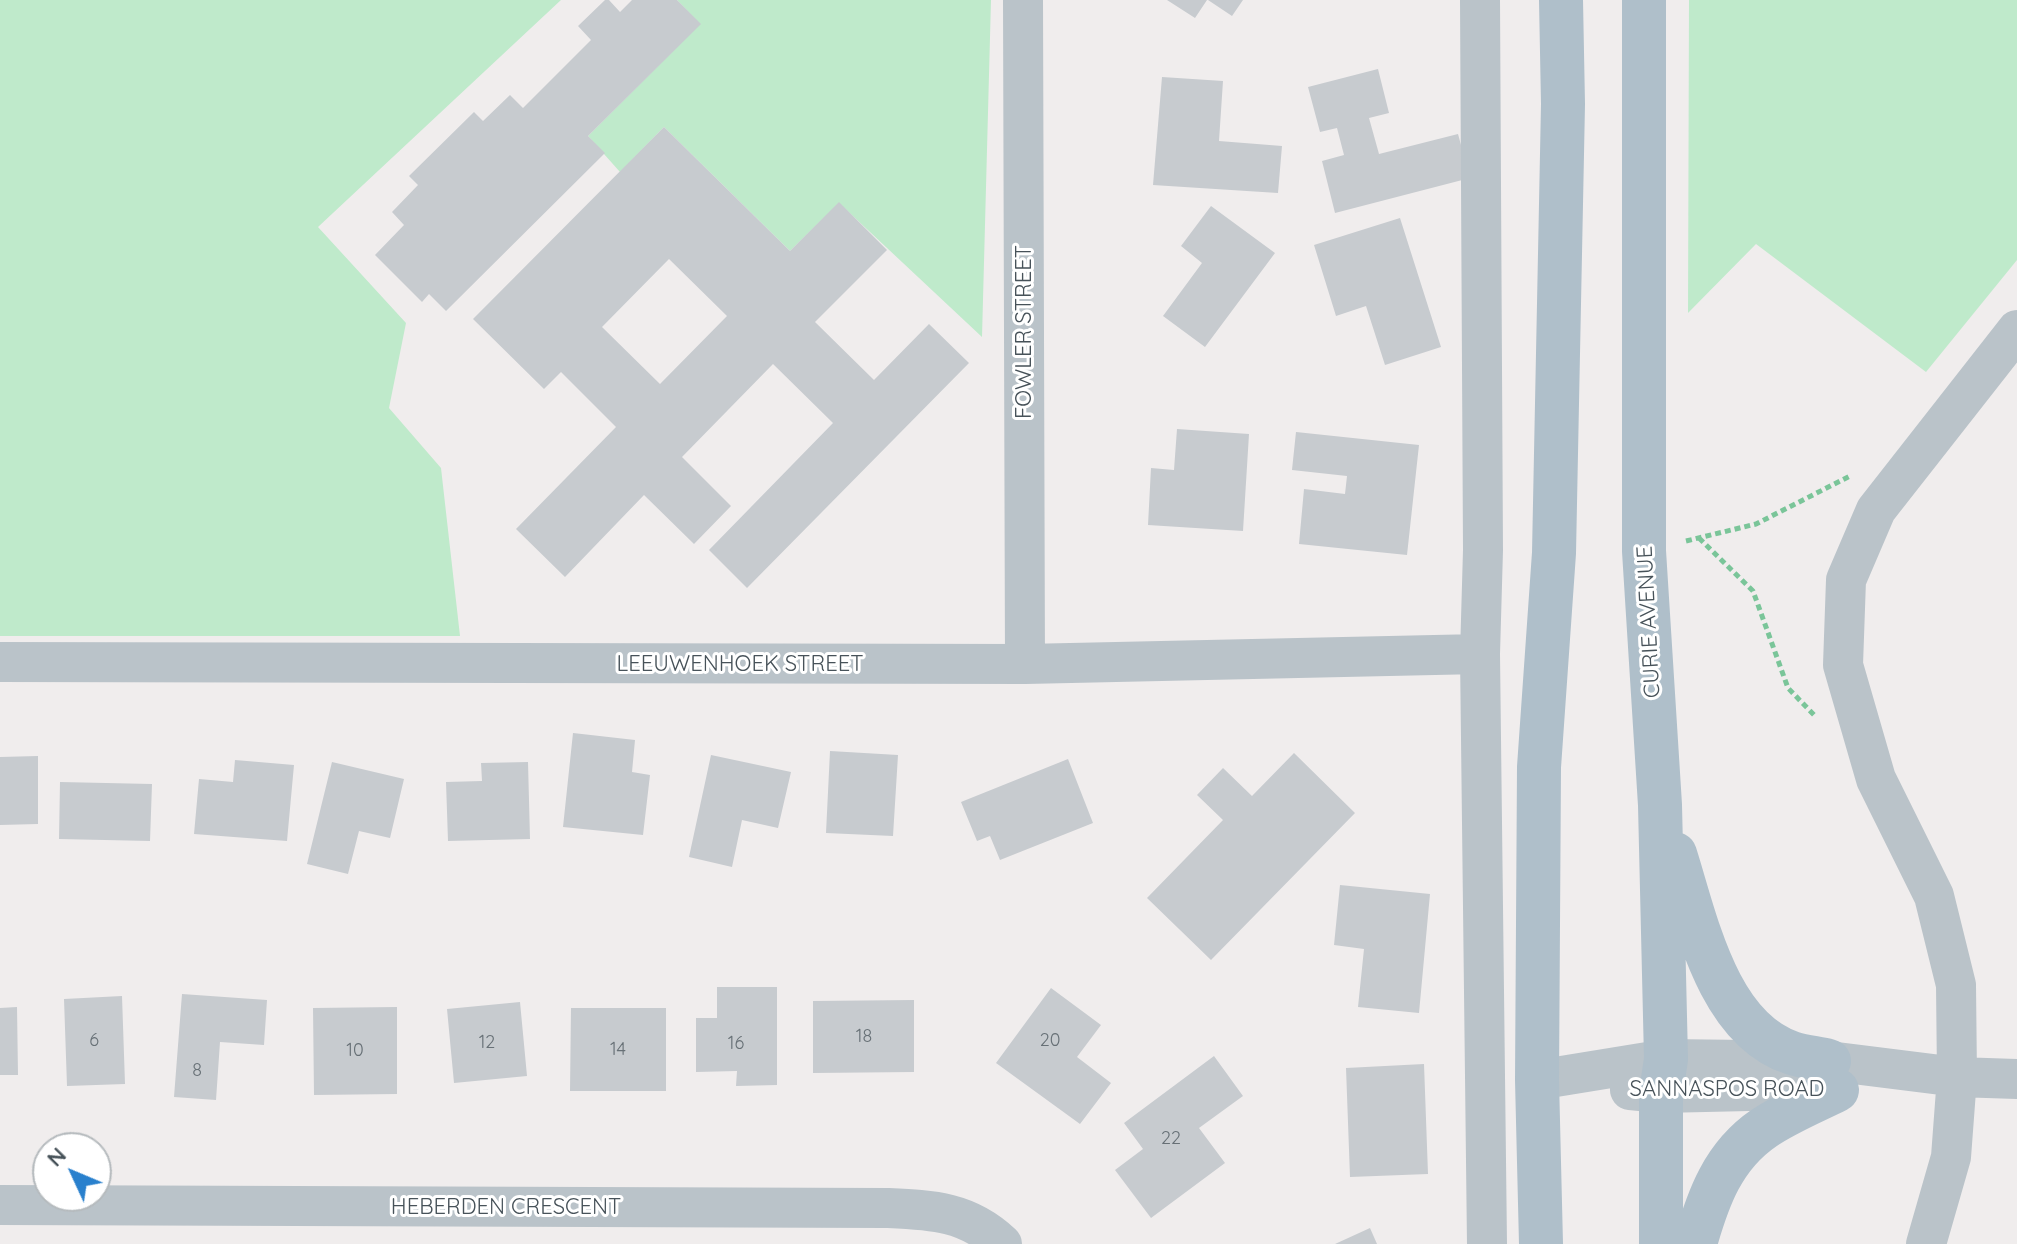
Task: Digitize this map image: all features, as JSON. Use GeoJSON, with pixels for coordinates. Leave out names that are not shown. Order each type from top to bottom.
{"type":"FeatureCollection","features":[{"type":"Feature","properties":{"kind":"main road"},"geometry":{"type":"LineString","coordinates":[[1541,1244],[1537,1080],[1539,767],[1554,553],[1563,104],[1561,0]]}},
{"type":"Feature","properties":{"kind":"main road","name":"CURIE AVENUE"},"geometry":{"type":"LineString","coordinates":[[1644,0],[1644,551],[1660,805],[1664,1076],[1661,1244]]}},
{"type":"Feature","properties":{"kind":"main road"},"geometry":{"type":"LineString","coordinates":[[1660,805],[1707,953],[1724,995],[1768,1040],[1833,1075],[1764,1128],[1722,1169],[1695,1244]]}},
{"type":"Feature","properties":{"kind":"street","name":"FOWLER STREET"},"geometry":{"type":"LineString","coordinates":[[1023,0],[1025,664]]}},
{"type":"Feature","properties":{"kind":"street"},"geometry":{"type":"LineString","coordinates":[[1480,0],[1483,550],[1480,654],[1487,1244]]}},
{"type":"Feature","properties":{"kind":"street"},"geometry":{"type":"LineString","coordinates":[[1926,1244],[1951,1157],[1957,1077],[1956,985],[1934,896],[1876,779],[1843,665],[1846,580],[1876,510],[2017,330]]}},
{"type":"Feature","properties":{"kind":"street","name":"LEEUWENHOEK STREET"},"geometry":{"type":"LineString","coordinates":[[0,662],[1025,664],[1480,654]]}},
{"type":"Feature","properties":{"kind":"street","name":"SANNASPOS ROAD"},"geometry":{"type":"LineString","coordinates":[[1537,1080],[1833,1075],[2017,1079]]}},
{"type":"Feature","properties":{"kind":"street","name":"HEBERDEN CRESCENT"},"geometry":{"type":"LineString","coordinates":[[0,1205],[886,1208],[936,1211],[964,1219],[984,1227],[1002,1244]]}},
{"type":"Feature","properties":{"kind":"path"},"geometry":{"type":"LineString","coordinates":[[1644,551],[1756,524],[1862,467]]}},
{"type":"Feature","properties":{"kind":"path"},"geometry":{"type":"LineString","coordinates":[[1698,538],[1753,591],[1788,688],[1821,722]]}},
{"type":"Feature","properties":{"kind":"green space"},"geometry":{"type":"Polygon","coordinates":[[[0,0],[561,0],[318,227],[406,323],[389,408],[441,468],[460,636],[0,636],[0,0]]]}},
{"type":"Feature","properties":{"kind":"green space"},"geometry":{"type":"Polygon","coordinates":[[[677,0],[991,0],[982,337],[839,203],[790,251],[664,127],[620,172],[588,136],[700,24],[677,0]]]}},
{"type":"Feature","properties":{"kind":"green space"},"geometry":{"type":"Polygon","coordinates":[[[1689,0],[2017,0],[2017,260],[1926,372],[1756,244],[1688,313],[1689,0]]]}},
{"type":"Feature","properties":{"kind":"building"},"geometry":{"type":"Polygon","coordinates":[[[605,0],[609,0],[620,12],[632,0],[677,0],[701,24],[588,136],[605,153],[446,311],[429,294],[422,302],[375,255],[404,225],[392,212],[418,185],[409,176],[474,112],[483,121],[510,95],[523,108],[591,40],[578,26],[605,0]]]}},
{"type":"Feature","properties":{"kind":"building"},"geometry":{"type":"Polygon","coordinates":[[[1167,0],[1207,0],[1195,18],[1167,0]]]}},
{"type":"Feature","properties":{"kind":"building"},"geometry":{"type":"Polygon","coordinates":[[[1208,0],[1243,0],[1232,16],[1208,0]]]}},
{"type":"Feature","properties":{"kind":"building"},"geometry":{"type":"Polygon","coordinates":[[[1378,69],[1389,113],[1369,118],[1379,154],[1458,134],[1470,178],[1335,213],[1322,161],[1344,155],[1337,128],[1320,132],[1308,87],[1378,69]]]}},
{"type":"Feature","properties":{"kind":"building"},"geometry":{"type":"Polygon","coordinates":[[[1162,77],[1223,81],[1219,141],[1282,146],[1278,193],[1153,185],[1162,77]]]}},
{"type":"Feature","properties":{"kind":"building"},"geometry":{"type":"Polygon","coordinates":[[[664,127],[790,251],[839,202],[887,250],[815,322],[874,380],[929,324],[969,363],[747,588],[709,550],[833,423],[773,364],[682,457],[731,506],[694,544],[644,495],[565,577],[516,529],[616,427],[561,372],[544,389],[473,319],[664,127]],[[669,259],[602,327],[660,384],[727,316],[669,259]]]}},
{"type":"Feature","properties":{"kind":"building"},"geometry":{"type":"Polygon","coordinates":[[[1211,206],[1275,253],[1205,347],[1163,316],[1202,263],[1181,246],[1211,206]]]}},
{"type":"Feature","properties":{"kind":"building"},"geometry":{"type":"Polygon","coordinates":[[[1400,218],[1441,347],[1385,365],[1366,306],[1336,316],[1314,245],[1400,218]]]}},
{"type":"Feature","properties":{"kind":"building"},"geometry":{"type":"Polygon","coordinates":[[[1177,429],[1249,434],[1243,531],[1148,525],[1151,468],[1174,470],[1177,429]]]}},
{"type":"Feature","properties":{"kind":"building"},"geometry":{"type":"Polygon","coordinates":[[[1296,432],[1419,445],[1407,555],[1299,544],[1304,489],[1345,494],[1347,476],[1292,470],[1296,432]]]}},
{"type":"Feature","properties":{"kind":"building"},"geometry":{"type":"Polygon","coordinates":[[[573,733],[635,740],[632,772],[650,775],[643,835],[563,827],[573,733]]]}},
{"type":"Feature","properties":{"kind":"building"},"geometry":{"type":"Polygon","coordinates":[[[830,751],[898,755],[893,836],[826,833],[830,751]]]}},
{"type":"Feature","properties":{"kind":"building"},"geometry":{"type":"Polygon","coordinates":[[[1294,753],[1355,813],[1211,960],[1147,898],[1223,820],[1197,795],[1223,768],[1252,796],[1294,753]]]}},
{"type":"Feature","properties":{"kind":"building"},"geometry":{"type":"Polygon","coordinates":[[[711,755],[791,772],[778,828],[742,820],[732,867],[689,857],[711,755]]]}},
{"type":"Feature","properties":{"kind":"building"},"geometry":{"type":"Polygon","coordinates":[[[38,756],[38,824],[0,825],[0,757],[38,756]]]}},
{"type":"Feature","properties":{"kind":"building"},"geometry":{"type":"Polygon","coordinates":[[[1068,759],[1093,823],[1000,860],[990,836],[977,841],[961,802],[1068,759]]]}},
{"type":"Feature","properties":{"kind":"building"},"geometry":{"type":"Polygon","coordinates":[[[235,760],[294,765],[287,841],[194,834],[199,779],[233,782],[235,760]]]}},
{"type":"Feature","properties":{"kind":"building"},"geometry":{"type":"Polygon","coordinates":[[[332,762],[404,779],[390,838],[359,831],[348,874],[307,864],[332,762]]]}},
{"type":"Feature","properties":{"kind":"building"},"geometry":{"type":"Polygon","coordinates":[[[528,762],[530,839],[448,841],[446,782],[482,781],[481,763],[528,762]]]}},
{"type":"Feature","properties":{"kind":"building"},"geometry":{"type":"Polygon","coordinates":[[[60,782],[152,784],[150,841],[59,839],[60,782]]]}},
{"type":"Feature","properties":{"kind":"building"},"geometry":{"type":"Polygon","coordinates":[[[1340,885],[1430,894],[1419,1013],[1358,1007],[1364,949],[1334,945],[1340,885]]]}},
{"type":"Feature","properties":{"kind":"building"},"geometry":{"type":"Polygon","coordinates":[[[717,987],[777,987],[777,1085],[736,1086],[737,1071],[696,1072],[696,1018],[717,1018],[717,987]]]}},
{"type":"Feature","properties":{"kind":"building"},"geometry":{"type":"Polygon","coordinates":[[[1051,988],[1101,1025],[1077,1057],[1111,1083],[1080,1124],[996,1063],[1051,988]]]}},
{"type":"Feature","properties":{"kind":"building"},"geometry":{"type":"Polygon","coordinates":[[[182,994],[267,1000],[264,1045],[220,1042],[216,1100],[174,1097],[182,994]]]}},
{"type":"Feature","properties":{"kind":"building"},"geometry":{"type":"Polygon","coordinates":[[[122,996],[125,1084],[67,1086],[64,999],[122,996]]]}},
{"type":"Feature","properties":{"kind":"building"},"geometry":{"type":"Polygon","coordinates":[[[914,1000],[914,1072],[813,1073],[813,1001],[914,1000]]]}},
{"type":"Feature","properties":{"kind":"building"},"geometry":{"type":"Polygon","coordinates":[[[520,1002],[527,1076],[454,1083],[447,1009],[520,1002]]]}},
{"type":"Feature","properties":{"kind":"building"},"geometry":{"type":"Polygon","coordinates":[[[17,1007],[18,1075],[0,1075],[0,1008],[17,1007]]]}},
{"type":"Feature","properties":{"kind":"building"},"geometry":{"type":"Polygon","coordinates":[[[397,1007],[397,1094],[314,1095],[313,1008],[397,1007]]]}},
{"type":"Feature","properties":{"kind":"building"},"geometry":{"type":"Polygon","coordinates":[[[571,1008],[666,1008],[666,1091],[570,1091],[571,1008]]]}},
{"type":"Feature","properties":{"kind":"building"},"geometry":{"type":"Polygon","coordinates":[[[1214,1056],[1243,1096],[1199,1128],[1225,1163],[1151,1218],[1115,1170],[1143,1149],[1124,1123],[1214,1056]]]}},
{"type":"Feature","properties":{"kind":"building"},"geometry":{"type":"Polygon","coordinates":[[[1424,1064],[1428,1174],[1350,1177],[1346,1068],[1424,1064]]]}},
{"type":"Feature","properties":{"kind":"building"},"geometry":{"type":"Polygon","coordinates":[[[1370,1228],[1377,1244],[1335,1244],[1370,1228]]]}}]}
